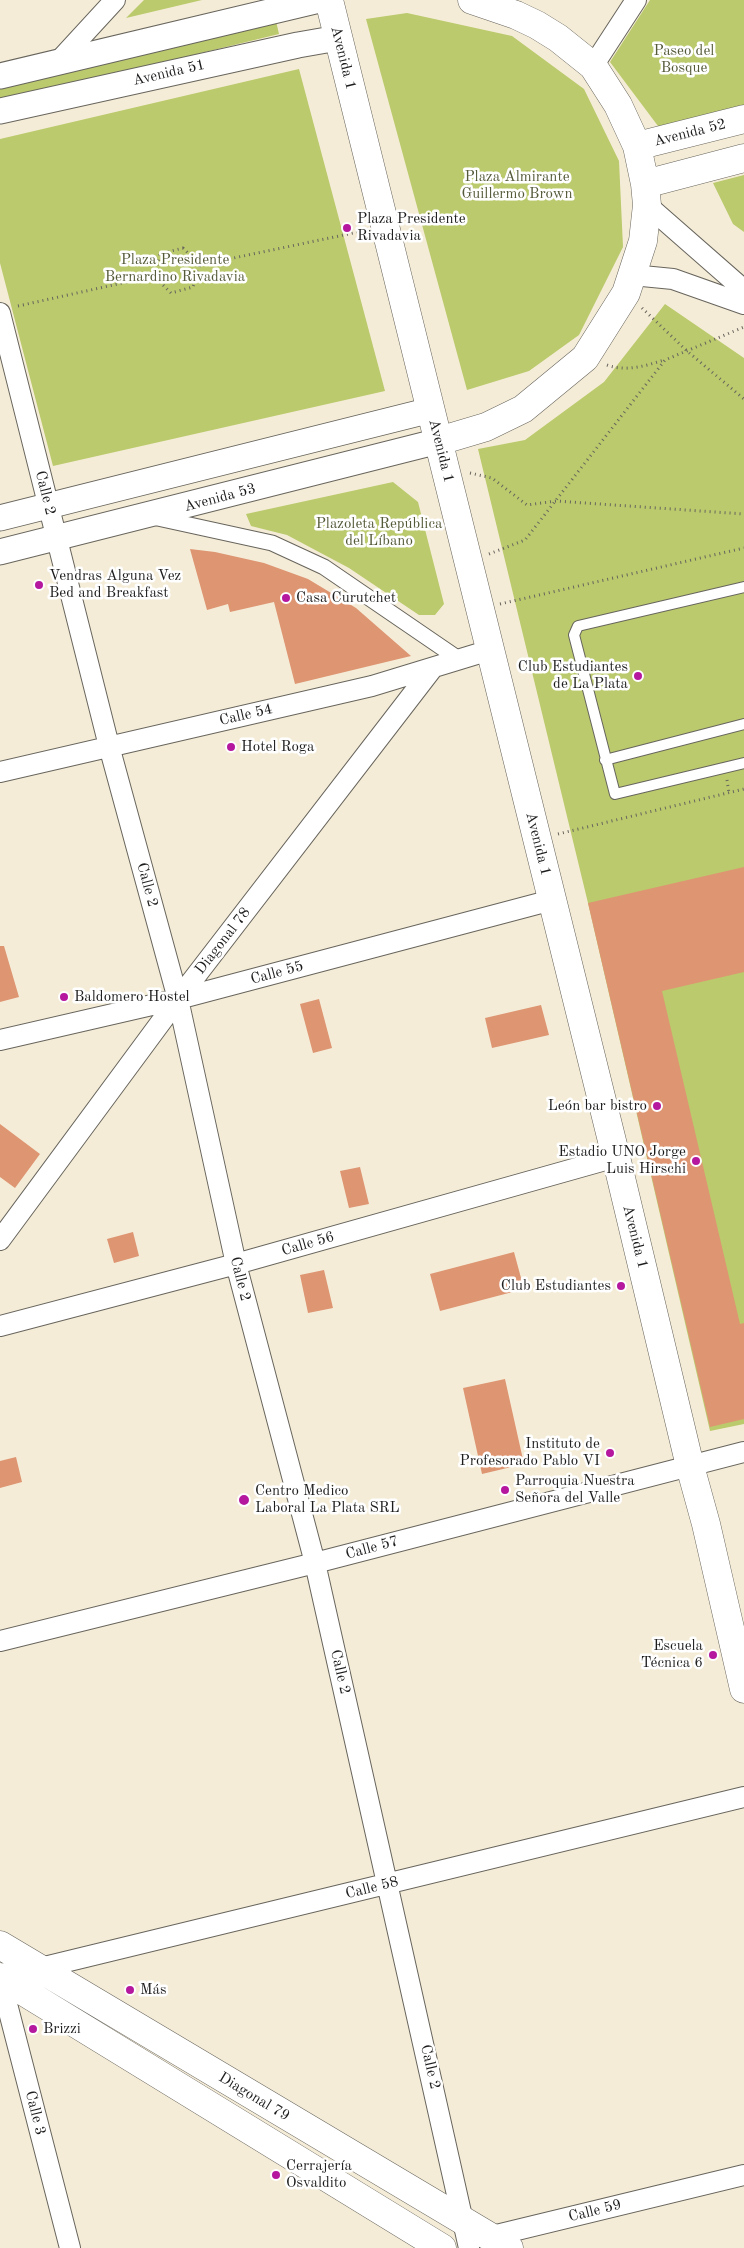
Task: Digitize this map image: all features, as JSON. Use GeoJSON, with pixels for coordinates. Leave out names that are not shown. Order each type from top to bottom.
{"type":"FeatureCollection","features":[{"type":"Feature","properties":{"kind":"main road","name":"Avenida 1"},"geometry":{"type":"LineString","coordinates":[[329,0],[616,1157],[690,1466],[706,1524],[744,1689]]}},
{"type":"Feature","properties":{"kind":"main road"},"geometry":{"type":"LineString","coordinates":[[439,441],[486,427],[523,409],[585,358],[629,284],[643,241],[646,194],[637,146],[618,105],[592,66],[558,38],[537,25],[516,15],[472,0]]}},
{"type":"Feature","properties":{"kind":"main road","name":"Avenida 52"},"geometry":{"type":"LineString","coordinates":[[637,146],[744,120]]}},
{"type":"Feature","properties":{"kind":"main road"},"geometry":{"type":"LineString","coordinates":[[646,194],[744,158]]}},
{"type":"Feature","properties":{"kind":"main road","name":"Diagonal 79"},"geometry":{"type":"LineString","coordinates":[[0,1946],[480,2239]]}},
{"type":"Feature","properties":{"kind":"main road","name":"Diagonal 79"},"geometry":{"type":"LineString","coordinates":[[0,1977],[444,2248]]}},
{"type":"Feature","properties":{"kind":"street"},"geometry":{"type":"LineString","coordinates":[[58,62],[115,0]]}},
{"type":"Feature","properties":{"kind":"street"},"geometry":{"type":"LineString","coordinates":[[0,76],[319,0]]}},
{"type":"Feature","properties":{"kind":"street"},"geometry":{"type":"LineString","coordinates":[[592,66],[636,0]]}},
{"type":"Feature","properties":{"kind":"street","name":"Avenida 51"},"geometry":{"type":"LineString","coordinates":[[0,111],[298,44],[338,38]]}},
{"type":"Feature","properties":{"kind":"street"},"geometry":{"type":"LineString","coordinates":[[646,194],[744,290]]}},
{"type":"Feature","properties":{"kind":"street"},"geometry":{"type":"LineString","coordinates":[[629,284],[673,279],[744,304]]}},
{"type":"Feature","properties":{"kind":"street","name":"Calle 2"},"geometry":{"type":"LineString","coordinates":[[5,310],[48,506],[109,746],[178,999],[236,1264],[315,1563],[388,1884],[480,2239]]}},
{"type":"Feature","properties":{"kind":"street"},"geometry":{"type":"LineString","coordinates":[[0,518],[431,410]]}},
{"type":"Feature","properties":{"kind":"street","name":"Avenida 53"},"geometry":{"type":"LineString","coordinates":[[0,552],[149,516],[439,441]]}},
{"type":"Feature","properties":{"kind":"street"},"geometry":{"type":"LineString","coordinates":[[149,516],[272,543],[324,567],[460,660]]}},
{"type":"Feature","properties":{"kind":"street","name":"Calle 54"},"geometry":{"type":"LineString","coordinates":[[0,772],[372,686],[490,650]]}},
{"type":"Feature","properties":{"kind":"street","name":"Diagonal 78"},"geometry":{"type":"LineString","coordinates":[[0,1240],[178,999],[432,669]]}},
{"type":"Feature","properties":{"kind":"street","name":"Calle 55"},"geometry":{"type":"LineString","coordinates":[[0,1040],[178,999],[552,900]]}},
{"type":"Feature","properties":{"kind":"street","name":"Calle 56"},"geometry":{"type":"LineString","coordinates":[[0,1326],[236,1264],[616,1157]]}},
{"type":"Feature","properties":{"kind":"street","name":"Calle 57"},"geometry":{"type":"LineString","coordinates":[[0,1641],[315,1563],[744,1452]]}},
{"type":"Feature","properties":{"kind":"street","name":"Calle 58"},"geometry":{"type":"LineString","coordinates":[[0,1977],[40,1969],[744,1796]]}},
{"type":"Feature","properties":{"kind":"street","name":"Calle 3"},"geometry":{"type":"LineString","coordinates":[[0,1977],[70,2248]]}},
{"type":"Feature","properties":{"kind":"street","name":"Calle 59"},"geometry":{"type":"LineString","coordinates":[[444,2248],[744,2175]]}},
{"type":"Feature","properties":{"kind":"lane"},"geometry":{"type":"LineString","coordinates":[[744,587],[578,626],[574,635],[615,794],[744,763]]}},
{"type":"Feature","properties":{"kind":"lane"},"geometry":{"type":"LineString","coordinates":[[605,760],[744,724]]}},
{"type":"Feature","properties":{"kind":"path"},"geometry":{"type":"LineString","coordinates":[[200,265],[386,226]]}},
{"type":"Feature","properties":{"kind":"path"},"geometry":{"type":"LineString","coordinates":[[154,276],[160,254],[183,248],[200,265]]}},
{"type":"Feature","properties":{"kind":"path"},"geometry":{"type":"LineString","coordinates":[[154,276],[171,293],[193,287],[200,265]]}},
{"type":"Feature","properties":{"kind":"path"},"geometry":{"type":"LineString","coordinates":[[5,310],[154,276]]}},
{"type":"Feature","properties":{"kind":"path"},"geometry":{"type":"LineString","coordinates":[[629,284],[687,351],[744,399]]}},
{"type":"Feature","properties":{"kind":"path"},"geometry":{"type":"LineString","coordinates":[[585,358],[619,369],[642,366],[665,360],[744,327]]}},
{"type":"Feature","properties":{"kind":"path"},"geometry":{"type":"LineString","coordinates":[[469,561],[525,540],[665,360]]}},
{"type":"Feature","properties":{"kind":"path"},"geometry":{"type":"LineString","coordinates":[[445,468],[492,478],[528,505],[556,501],[744,514]]}},
{"type":"Feature","properties":{"kind":"path"},"geometry":{"type":"LineString","coordinates":[[480,609],[744,548]]}},
{"type":"Feature","properties":{"kind":"path"},"geometry":{"type":"LineString","coordinates":[[537,839],[744,789]]}},
{"type":"Feature","properties":{"kind":"green space"},"geometry":{"type":"Polygon","coordinates":[[[144,0],[202,0],[126,18],[144,0]]]}},
{"type":"Feature","properties":{"kind":"green space","name":"Paseo del Bosque"},"geometry":{"type":"Polygon","coordinates":[[[650,0],[744,0],[744,113],[664,134],[610,62],[650,0]]]}},
{"type":"Feature","properties":{"kind":"green space","name":"Plaza Almirante Guillermo Brown"},"geometry":{"type":"Polygon","coordinates":[[[407,13],[512,36],[584,89],[619,161],[623,247],[579,335],[529,371],[467,390],[366,19],[407,13]]]}},
{"type":"Feature","properties":{"kind":"green space"},"geometry":{"type":"Polygon","coordinates":[[[276,21],[279,34],[0,102],[0,89],[276,21]]]}},
{"type":"Feature","properties":{"kind":"green space","name":"Plaza Presidente Bernardino Rivadavia"},"geometry":{"type":"Polygon","coordinates":[[[299,69],[385,391],[53,466],[0,263],[0,139],[299,69]]]}},
{"type":"Feature","properties":{"kind":"green space"},"geometry":{"type":"Polygon","coordinates":[[[744,175],[744,232],[733,224],[713,183],[744,175]]]}},
{"type":"Feature","properties":{"kind":"green space","name":"Club Estudiantes de La Plata"},"geometry":{"type":"Polygon","coordinates":[[[665,304],[744,358],[744,1424],[710,1431],[588,903],[478,449],[525,440],[604,382],[665,304]]]}},
{"type":"Feature","properties":{"kind":"green space","name":"Plazoleta República del Líbano"},"geometry":{"type":"Polygon","coordinates":[[[393,482],[418,502],[444,604],[435,615],[419,615],[349,568],[287,535],[251,526],[246,514],[393,482]]]}},
{"type":"Feature","properties":{"kind":"building"},"geometry":{"type":"Polygon","coordinates":[[[190,549],[215,552],[264,563],[308,579],[356,608],[411,656],[295,684],[274,602],[230,612],[228,604],[207,610],[190,549]]]}},
{"type":"Feature","properties":{"kind":"building","name":"Estadio UNO Jorge Luis Hirschi"},"geometry":{"type":"Polygon","coordinates":[[[744,867],[744,972],[662,991],[740,1324],[744,1323],[744,1419],[710,1427],[588,903],[744,867]]]}},
{"type":"Feature","properties":{"kind":"building"},"geometry":{"type":"Polygon","coordinates":[[[0,946],[4,946],[19,997],[0,1002],[0,946]]]}},
{"type":"Feature","properties":{"kind":"building"},"geometry":{"type":"Polygon","coordinates":[[[319,999],[332,1048],[313,1053],[300,1004],[319,999]]]}},
{"type":"Feature","properties":{"kind":"building"},"geometry":{"type":"Polygon","coordinates":[[[541,1005],[549,1035],[492,1048],[485,1018],[541,1005]]]}},
{"type":"Feature","properties":{"kind":"building"},"geometry":{"type":"Polygon","coordinates":[[[0,1124],[40,1154],[15,1188],[0,1177],[0,1124]]]}},
{"type":"Feature","properties":{"kind":"building"},"geometry":{"type":"Polygon","coordinates":[[[360,1167],[369,1204],[349,1208],[340,1171],[360,1167]]]}},
{"type":"Feature","properties":{"kind":"building"},"geometry":{"type":"Polygon","coordinates":[[[133,1232],[139,1256],[114,1263],[107,1239],[133,1232]]]}},
{"type":"Feature","properties":{"kind":"building"},"geometry":{"type":"Polygon","coordinates":[[[514,1252],[524,1289],[440,1311],[430,1274],[514,1252]]]}},
{"type":"Feature","properties":{"kind":"building"},"geometry":{"type":"Polygon","coordinates":[[[324,1270],[333,1308],[308,1313],[300,1275],[324,1270]]]}},
{"type":"Feature","properties":{"kind":"building"},"geometry":{"type":"Polygon","coordinates":[[[505,1379],[524,1464],[482,1474],[463,1388],[505,1379]]]}},
{"type":"Feature","properties":{"kind":"building"},"geometry":{"type":"Polygon","coordinates":[[[16,1457],[22,1482],[0,1488],[0,1461],[16,1457]]]}},
{"type":"Feature","properties":{"kind":"place","name":"Plaza Presidente Rivadavia"},"geometry":{"type":"Point","coordinates":[347,228]}},
{"type":"Feature","properties":{"kind":"place","name":"Vendras Alguna Vez Bed and Breakfast"},"geometry":{"type":"Point","coordinates":[39,585]}},
{"type":"Feature","properties":{"kind":"place","name":"Casa Curutchet"},"geometry":{"type":"Point","coordinates":[286,598]}},
{"type":"Feature","properties":{"kind":"place","name":"Club Estudiantes de La Plata"},"geometry":{"type":"Point","coordinates":[638,676]}},
{"type":"Feature","properties":{"kind":"place","name":"Hotel Roga"},"geometry":{"type":"Point","coordinates":[231,747]}},
{"type":"Feature","properties":{"kind":"place","name":"Baldomero Hostel"},"geometry":{"type":"Point","coordinates":[64,997]}},
{"type":"Feature","properties":{"kind":"place","name":"León bar bistro"},"geometry":{"type":"Point","coordinates":[657,1106]}},
{"type":"Feature","properties":{"kind":"place","name":"Estadio UNO Jorge Luis Hirschi"},"geometry":{"type":"Point","coordinates":[696,1161]}},
{"type":"Feature","properties":{"kind":"place","name":"Club Estudiantes"},"geometry":{"type":"Point","coordinates":[621,1286]}},
{"type":"Feature","properties":{"kind":"place","name":"Instituto de Profesorado Pablo VI"},"geometry":{"type":"Point","coordinates":[610,1453]}},
{"type":"Feature","properties":{"kind":"place","name":"Parroquia Nuestra Señora del Valle"},"geometry":{"type":"Point","coordinates":[505,1490]}},
{"type":"Feature","properties":{"kind":"place","name":"Centro Medico Laboral La Plata SRL"},"geometry":{"type":"Point","coordinates":[244,1500]}},
{"type":"Feature","properties":{"kind":"place","name":"Escuela Técnica 6"},"geometry":{"type":"Point","coordinates":[713,1655]}},
{"type":"Feature","properties":{"kind":"place","name":"Más"},"geometry":{"type":"Point","coordinates":[130,1990]}},
{"type":"Feature","properties":{"kind":"place","name":"Brizzi"},"geometry":{"type":"Point","coordinates":[33,2029]}},
{"type":"Feature","properties":{"kind":"place","name":"Cerrajería Osvaldito"},"geometry":{"type":"Point","coordinates":[276,2175]}}]}
